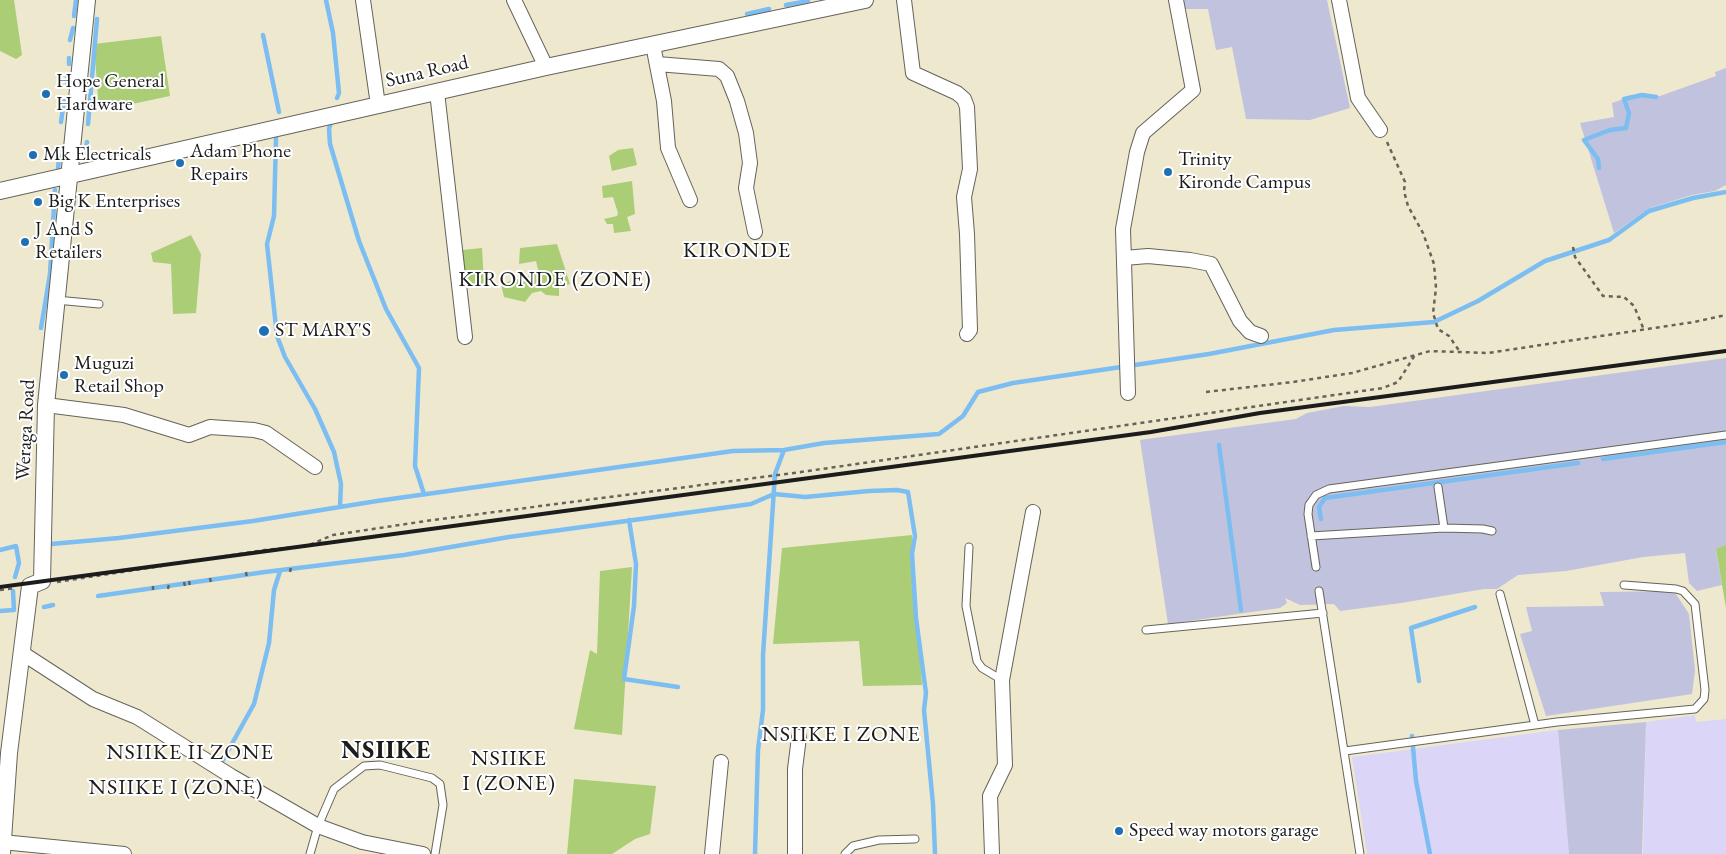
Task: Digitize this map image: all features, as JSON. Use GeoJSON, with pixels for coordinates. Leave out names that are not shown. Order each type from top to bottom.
{"type":"FeatureCollection","features":[{"type":"Feature","properties":{"kind":"street","name":"Weraga Road"},"geometry":{"type":"LineString","coordinates":[[2,848],[4,752],[22,652],[30,586],[42,581],[46,405],[87,0]]}},
{"type":"Feature","properties":{"kind":"street"},"geometry":{"type":"LineString","coordinates":[[363,0],[378,105]]}},
{"type":"Feature","properties":{"kind":"street"},"geometry":{"type":"LineString","coordinates":[[514,0],[546,67]]}},
{"type":"Feature","properties":{"kind":"street","name":"Suna Road"},"geometry":{"type":"LineString","coordinates":[[0,191],[546,67],[865,0]]}},
{"type":"Feature","properties":{"kind":"street"},"geometry":{"type":"LineString","coordinates":[[904,0],[913,73],[957,93],[966,103],[970,160],[964,197],[970,296],[970,330],[967,334]]}},
{"type":"Feature","properties":{"kind":"street"},"geometry":{"type":"LineString","coordinates":[[1128,393],[1124,258],[1125,215],[1142,133],[1194,90],[1176,0]]}},
{"type":"Feature","properties":{"kind":"street"},"geometry":{"type":"LineString","coordinates":[[1339,0],[1358,98],[1380,130]]}},
{"type":"Feature","properties":{"kind":"street"},"geometry":{"type":"LineString","coordinates":[[653,45],[664,101],[668,148],[690,200]]}},
{"type":"Feature","properties":{"kind":"street"},"geometry":{"type":"LineString","coordinates":[[657,64],[719,68],[727,76],[737,101],[746,133],[750,163],[746,188],[755,232]]}},
{"type":"Feature","properties":{"kind":"street"},"geometry":{"type":"LineString","coordinates":[[438,92],[465,337]]}},
{"type":"Feature","properties":{"kind":"street"},"geometry":{"type":"LineString","coordinates":[[1124,258],[1148,256],[1211,264],[1240,320],[1250,332],[1261,336]]}},
{"type":"Feature","properties":{"kind":"street"},"geometry":{"type":"LineString","coordinates":[[46,405],[124,414],[189,436],[210,427],[254,430],[266,434],[315,467]]}},
{"type":"Feature","properties":{"kind":"street"},"geometry":{"type":"LineString","coordinates":[[992,854],[990,796],[1005,765],[1002,680],[1033,512]]}},
{"type":"Feature","properties":{"kind":"street"},"geometry":{"type":"LineString","coordinates":[[22,652],[93,699],[138,717],[231,776],[318,826],[362,842],[423,854]]}},
{"type":"Feature","properties":{"kind":"street"},"geometry":{"type":"LineString","coordinates":[[795,854],[795,768],[799,737]]}},
{"type":"Feature","properties":{"kind":"street"},"geometry":{"type":"LineString","coordinates":[[712,854],[721,762]]}},
{"type":"Feature","properties":{"kind":"street"},"geometry":{"type":"LineString","coordinates":[[2,848],[124,854]]}},
{"type":"Feature","properties":{"kind":"lane"},"geometry":{"type":"LineString","coordinates":[[56,300],[99,304]]}},
{"type":"Feature","properties":{"kind":"lane"},"geometry":{"type":"LineString","coordinates":[[1316,567],[1308,514],[1309,505],[1316,495],[1329,489],[1726,435]]}},
{"type":"Feature","properties":{"kind":"lane"},"geometry":{"type":"LineString","coordinates":[[1438,487],[1444,528]]}},
{"type":"Feature","properties":{"kind":"lane"},"geometry":{"type":"LineString","coordinates":[[1311,536],[1444,528],[1492,531]]}},
{"type":"Feature","properties":{"kind":"lane"},"geometry":{"type":"LineString","coordinates":[[969,547],[966,606],[977,661],[982,668],[1002,680]]}},
{"type":"Feature","properties":{"kind":"lane"},"geometry":{"type":"LineString","coordinates":[[1344,751],[1535,725],[1695,709],[1704,699],[1695,604],[1683,591],[1676,589],[1624,585]]}},
{"type":"Feature","properties":{"kind":"lane"},"geometry":{"type":"LineString","coordinates":[[1319,591],[1324,613],[1360,854]]}},
{"type":"Feature","properties":{"kind":"lane"},"geometry":{"type":"LineString","coordinates":[[1500,594],[1535,725]]}},
{"type":"Feature","properties":{"kind":"lane"},"geometry":{"type":"LineString","coordinates":[[1146,630],[1324,613]]}},
{"type":"Feature","properties":{"kind":"lane"},"geometry":{"type":"LineString","coordinates":[[310,854],[318,826],[334,789],[364,766],[380,765],[432,778],[440,784],[444,805],[435,854]]}},
{"type":"Feature","properties":{"kind":"lane"},"geometry":{"type":"LineString","coordinates":[[845,854],[853,846],[879,840],[915,839]]}},
{"type":"Feature","properties":{"kind":"path"},"geometry":{"type":"LineString","coordinates":[[1380,130],[1401,170],[1408,206],[1423,233],[1434,264],[1436,288],[1433,313],[1438,329],[1449,336],[1460,352]]}},
{"type":"Feature","properties":{"kind":"path"},"geometry":{"type":"LineString","coordinates":[[1573,247],[1575,257],[1603,296],[1624,297],[1634,306],[1644,330]]}},
{"type":"Feature","properties":{"kind":"path"},"geometry":{"type":"LineString","coordinates":[[1206,392],[1293,382],[1352,372],[1430,351],[1488,353],[1644,330],[1726,315]]}},
{"type":"Feature","properties":{"kind":"path"},"geometry":{"type":"LineString","coordinates":[[30,586],[265,550],[307,546],[332,535],[426,520],[801,472],[1383,388],[1398,382],[1415,355]]}},
{"type":"Feature","properties":{"kind":"path"},"geometry":{"type":"LineString","coordinates":[[290,567],[290,572]]}},
{"type":"Feature","properties":{"kind":"path"},"geometry":{"type":"LineString","coordinates":[[246,572],[247,578]]}},
{"type":"Feature","properties":{"kind":"path"},"geometry":{"type":"LineString","coordinates":[[210,578],[211,582]]}},
{"type":"Feature","properties":{"kind":"path"},"geometry":{"type":"LineString","coordinates":[[189,581],[190,586]]}},
{"type":"Feature","properties":{"kind":"path"},"geometry":{"type":"LineString","coordinates":[[184,582],[185,586]]}},
{"type":"Feature","properties":{"kind":"path"},"geometry":{"type":"LineString","coordinates":[[168,589],[169,584]]}},
{"type":"Feature","properties":{"kind":"path"},"geometry":{"type":"LineString","coordinates":[[153,586],[153,591]]}},
{"type":"Feature","properties":{"kind":"shaded area"},"geometry":{"type":"Polygon","coordinates":[[[1182,0],[1327,0],[1350,108],[1310,120],[1246,119],[1232,47],[1216,50],[1208,9],[1184,9],[1182,0]]]}},
{"type":"Feature","properties":{"kind":"shaded area"},"geometry":{"type":"Polygon","coordinates":[[[1726,68],[1726,185],[1715,191],[1692,195],[1650,208],[1614,233],[1580,123],[1614,117],[1612,103],[1641,93],[1660,96],[1716,76],[1715,72],[1726,68]]]}},
{"type":"Feature","properties":{"kind":"shaded area"},"geometry":{"type":"Polygon","coordinates":[[[1726,358],[1726,545],[1716,550],[1722,585],[1697,591],[1689,583],[1685,553],[1643,557],[1566,571],[1518,575],[1497,589],[1484,589],[1401,603],[1340,611],[1334,604],[1300,605],[1285,598],[1287,603],[1280,608],[1168,624],[1140,440],[1296,419],[1307,413],[1344,406],[1370,407],[1726,358]]]}},
{"type":"Feature","properties":{"kind":"shaded area"},"geometry":{"type":"Polygon","coordinates":[[[1674,591],[1689,614],[1695,670],[1692,694],[1546,716],[1520,634],[1532,631],[1526,607],[1604,606],[1600,592],[1674,591]]]}},
{"type":"Feature","properties":{"kind":"shaded area"},"geometry":{"type":"Polygon","coordinates":[[[1695,715],[1696,722],[1726,719],[1726,854],[1643,854],[1646,722],[1695,715]]]}},
{"type":"Feature","properties":{"kind":"shaded area"},"geometry":{"type":"Polygon","coordinates":[[[1646,722],[1642,854],[1569,854],[1558,730],[1646,722]]]}},
{"type":"Feature","properties":{"kind":"shaded area"},"geometry":{"type":"Polygon","coordinates":[[[1558,730],[1569,854],[1367,854],[1352,757],[1558,730]]]}},
{"type":"Feature","properties":{"kind":"green space"},"geometry":{"type":"Polygon","coordinates":[[[0,0],[14,0],[22,55],[16,59],[0,51],[0,0]]]}},
{"type":"Feature","properties":{"kind":"green space"},"geometry":{"type":"Polygon","coordinates":[[[161,36],[170,96],[99,111],[94,44],[161,36]]]}},
{"type":"Feature","properties":{"kind":"green space"},"geometry":{"type":"Polygon","coordinates":[[[633,148],[637,165],[612,171],[609,156],[618,150],[633,148]]]}},
{"type":"Feature","properties":{"kind":"green space"},"geometry":{"type":"Polygon","coordinates":[[[632,181],[635,214],[627,217],[631,231],[614,233],[613,224],[607,224],[604,219],[617,216],[618,213],[613,197],[603,198],[602,186],[632,181]]]}},
{"type":"Feature","properties":{"kind":"green space"},"geometry":{"type":"Polygon","coordinates":[[[191,235],[201,254],[196,313],[173,314],[171,264],[153,262],[151,253],[191,235]]]}},
{"type":"Feature","properties":{"kind":"green space"},"geometry":{"type":"Polygon","coordinates":[[[557,244],[570,284],[559,287],[559,296],[546,295],[541,291],[532,293],[525,302],[504,297],[501,284],[539,273],[536,261],[519,264],[520,248],[557,244]]]}},
{"type":"Feature","properties":{"kind":"green space"},"geometry":{"type":"Polygon","coordinates":[[[482,248],[484,283],[467,288],[462,250],[482,248]]]}},
{"type":"Feature","properties":{"kind":"green space"},"geometry":{"type":"Polygon","coordinates":[[[912,535],[922,685],[863,686],[859,641],[773,644],[782,548],[912,535]]]}},
{"type":"Feature","properties":{"kind":"green space"},"geometry":{"type":"Polygon","coordinates":[[[1726,545],[1726,608],[1716,549],[1726,545]]]}},
{"type":"Feature","properties":{"kind":"green space"},"geometry":{"type":"Polygon","coordinates":[[[632,567],[622,735],[574,729],[590,650],[597,654],[600,571],[632,567]]]}},
{"type":"Feature","properties":{"kind":"green space"},"geometry":{"type":"Polygon","coordinates":[[[574,779],[656,786],[650,834],[635,839],[612,854],[567,854],[574,779]]]}},
{"type":"Feature","properties":{"kind":"waterway"},"geometry":{"type":"LineString","coordinates":[[74,16],[76,0]]}},
{"type":"Feature","properties":{"kind":"waterway"},"geometry":{"type":"LineString","coordinates":[[326,0],[333,33],[339,93],[337,98]]}},
{"type":"Feature","properties":{"kind":"waterway"},"geometry":{"type":"LineString","coordinates":[[786,5],[808,1]]}},
{"type":"Feature","properties":{"kind":"waterway"},"geometry":{"type":"LineString","coordinates":[[747,14],[769,9]]}},
{"type":"Feature","properties":{"kind":"waterway"},"geometry":{"type":"LineString","coordinates":[[88,124],[97,19]]}},
{"type":"Feature","properties":{"kind":"waterway"},"geometry":{"type":"LineString","coordinates":[[70,40],[73,28]]}},
{"type":"Feature","properties":{"kind":"waterway"},"geometry":{"type":"LineString","coordinates":[[263,35],[279,112]]}},
{"type":"Feature","properties":{"kind":"waterway"},"geometry":{"type":"LineString","coordinates":[[69,58],[69,64]]}},
{"type":"Feature","properties":{"kind":"waterway"},"geometry":{"type":"LineString","coordinates":[[67,77],[67,83]]}},
{"type":"Feature","properties":{"kind":"waterway"},"geometry":{"type":"LineString","coordinates":[[1599,168],[1598,159],[1584,140],[1610,130],[1626,128],[1629,113],[1624,99],[1642,95],[1656,97]]}},
{"type":"Feature","properties":{"kind":"waterway"},"geometry":{"type":"LineString","coordinates":[[61,122],[64,101]]}},
{"type":"Feature","properties":{"kind":"waterway"},"geometry":{"type":"LineString","coordinates":[[331,122],[329,129],[330,144],[359,241],[386,309],[419,368],[415,466],[424,494]]}},
{"type":"Feature","properties":{"kind":"waterway"},"geometry":{"type":"LineString","coordinates":[[276,138],[274,216],[267,244],[277,336],[285,357],[315,409],[334,452],[341,484],[340,506]]}},
{"type":"Feature","properties":{"kind":"waterway"},"geometry":{"type":"LineString","coordinates":[[85,155],[87,142]]}},
{"type":"Feature","properties":{"kind":"waterway"},"geometry":{"type":"LineString","coordinates":[[58,170],[59,156]]}},
{"type":"Feature","properties":{"kind":"waterway"},"geometry":{"type":"LineString","coordinates":[[41,328],[50,274],[55,190]]}},
{"type":"Feature","properties":{"kind":"waterway"},"geometry":{"type":"LineString","coordinates":[[51,544],[119,538],[253,521],[377,501],[733,451],[784,450],[824,443],[939,434],[963,416],[978,392],[1013,383],[1209,354],[1334,330],[1434,322],[1478,301],[1545,261],[1609,240],[1649,211],[1693,198],[1726,192]]}},
{"type":"Feature","properties":{"kind":"waterway"},"geometry":{"type":"LineString","coordinates":[[1603,459],[1726,442]]}},
{"type":"Feature","properties":{"kind":"waterway"},"geometry":{"type":"LineString","coordinates":[[1219,445],[1241,610]]}},
{"type":"Feature","properties":{"kind":"waterway"},"geometry":{"type":"LineString","coordinates":[[755,854],[758,750],[763,710],[763,655],[775,474],[784,450]]}},
{"type":"Feature","properties":{"kind":"waterway"},"geometry":{"type":"LineString","coordinates":[[1321,519],[1319,507],[1325,498],[1578,463]]}},
{"type":"Feature","properties":{"kind":"waterway"},"geometry":{"type":"LineString","coordinates":[[98,596],[265,572],[404,555],[509,537],[751,504],[774,494],[805,497],[869,491],[897,490],[908,492],[915,536],[912,554],[916,618],[926,693],[924,710],[933,804],[935,854]]}},
{"type":"Feature","properties":{"kind":"waterway"},"geometry":{"type":"LineString","coordinates":[[629,520],[636,564],[634,606],[624,679],[678,687]]}},
{"type":"Feature","properties":{"kind":"waterway"},"geometry":{"type":"LineString","coordinates":[[0,550],[16,546],[19,563],[15,577]]}},
{"type":"Feature","properties":{"kind":"waterway"},"geometry":{"type":"LineString","coordinates":[[219,767],[254,704],[269,643],[274,590],[280,571]]}},
{"type":"Feature","properties":{"kind":"waterway"},"geometry":{"type":"LineString","coordinates":[[0,611],[14,610],[13,591]]}},
{"type":"Feature","properties":{"kind":"waterway"},"geometry":{"type":"LineString","coordinates":[[44,607],[53,605]]}},
{"type":"Feature","properties":{"kind":"waterway"},"geometry":{"type":"LineString","coordinates":[[1419,681],[1411,628],[1475,607]]}},
{"type":"Feature","properties":{"kind":"waterway"},"geometry":{"type":"LineString","coordinates":[[1412,736],[1416,781],[1430,854]]}},
{"type":"Feature","properties":{"kind":"railway"},"geometry":{"type":"LineString","coordinates":[[0,587],[1151,432],[1260,413],[1726,351]]}},
{"type":"Feature","properties":{"kind":"place","name":"Hope General Hardware"},"geometry":{"type":"Point","coordinates":[46,94]}},
{"type":"Feature","properties":{"kind":"place","name":"Mk Electricals"},"geometry":{"type":"Point","coordinates":[33,155]}},
{"type":"Feature","properties":{"kind":"place","name":"Adam Phone Repairs"},"geometry":{"type":"Point","coordinates":[180,163]}},
{"type":"Feature","properties":{"kind":"place","name":"Trinity Kironde Campus"},"geometry":{"type":"Point","coordinates":[1168,172]}},
{"type":"Feature","properties":{"kind":"place","name":"Big K Enterprises"},"geometry":{"type":"Point","coordinates":[38,202]}},
{"type":"Feature","properties":{"kind":"place","name":"J And S Retailers"},"geometry":{"type":"Point","coordinates":[25,242]}},
{"type":"Feature","properties":{"kind":"place","name":"ST MARY'S"},"geometry":{"type":"Point","coordinates":[264,331]}},
{"type":"Feature","properties":{"kind":"place","name":"Muguzi Retail Shop"},"geometry":{"type":"Point","coordinates":[64,375]}},
{"type":"Feature","properties":{"kind":"place","name":"Speed way motors garage"},"geometry":{"type":"Point","coordinates":[1119,831]}},
{"type":"Feature","properties":{"kind":"district","name":"KIRONDE"},"geometry":{"type":"Point","coordinates":[737,251]}},
{"type":"Feature","properties":{"kind":"district","name":"KIRONDE (ZONE)"},"geometry":{"type":"Point","coordinates":[555,280]}},
{"type":"Feature","properties":{"kind":"district","name":"NSIIKE I ZONE"},"geometry":{"type":"Point","coordinates":[841,735]}},
{"type":"Feature","properties":{"kind":"district","name":"NSIIKE"},"geometry":{"type":"Point","coordinates":[386,751]}},
{"type":"Feature","properties":{"kind":"district","name":"NSIIKE II ZONE"},"geometry":{"type":"Point","coordinates":[190,753]}},
{"type":"Feature","properties":{"kind":"district","name":"NSIIKE I (ZONE)"},"geometry":{"type":"Point","coordinates":[509,772]}},
{"type":"Feature","properties":{"kind":"district","name":"NSIIKE I (ZONE)"},"geometry":{"type":"Point","coordinates":[176,788]}}]}
